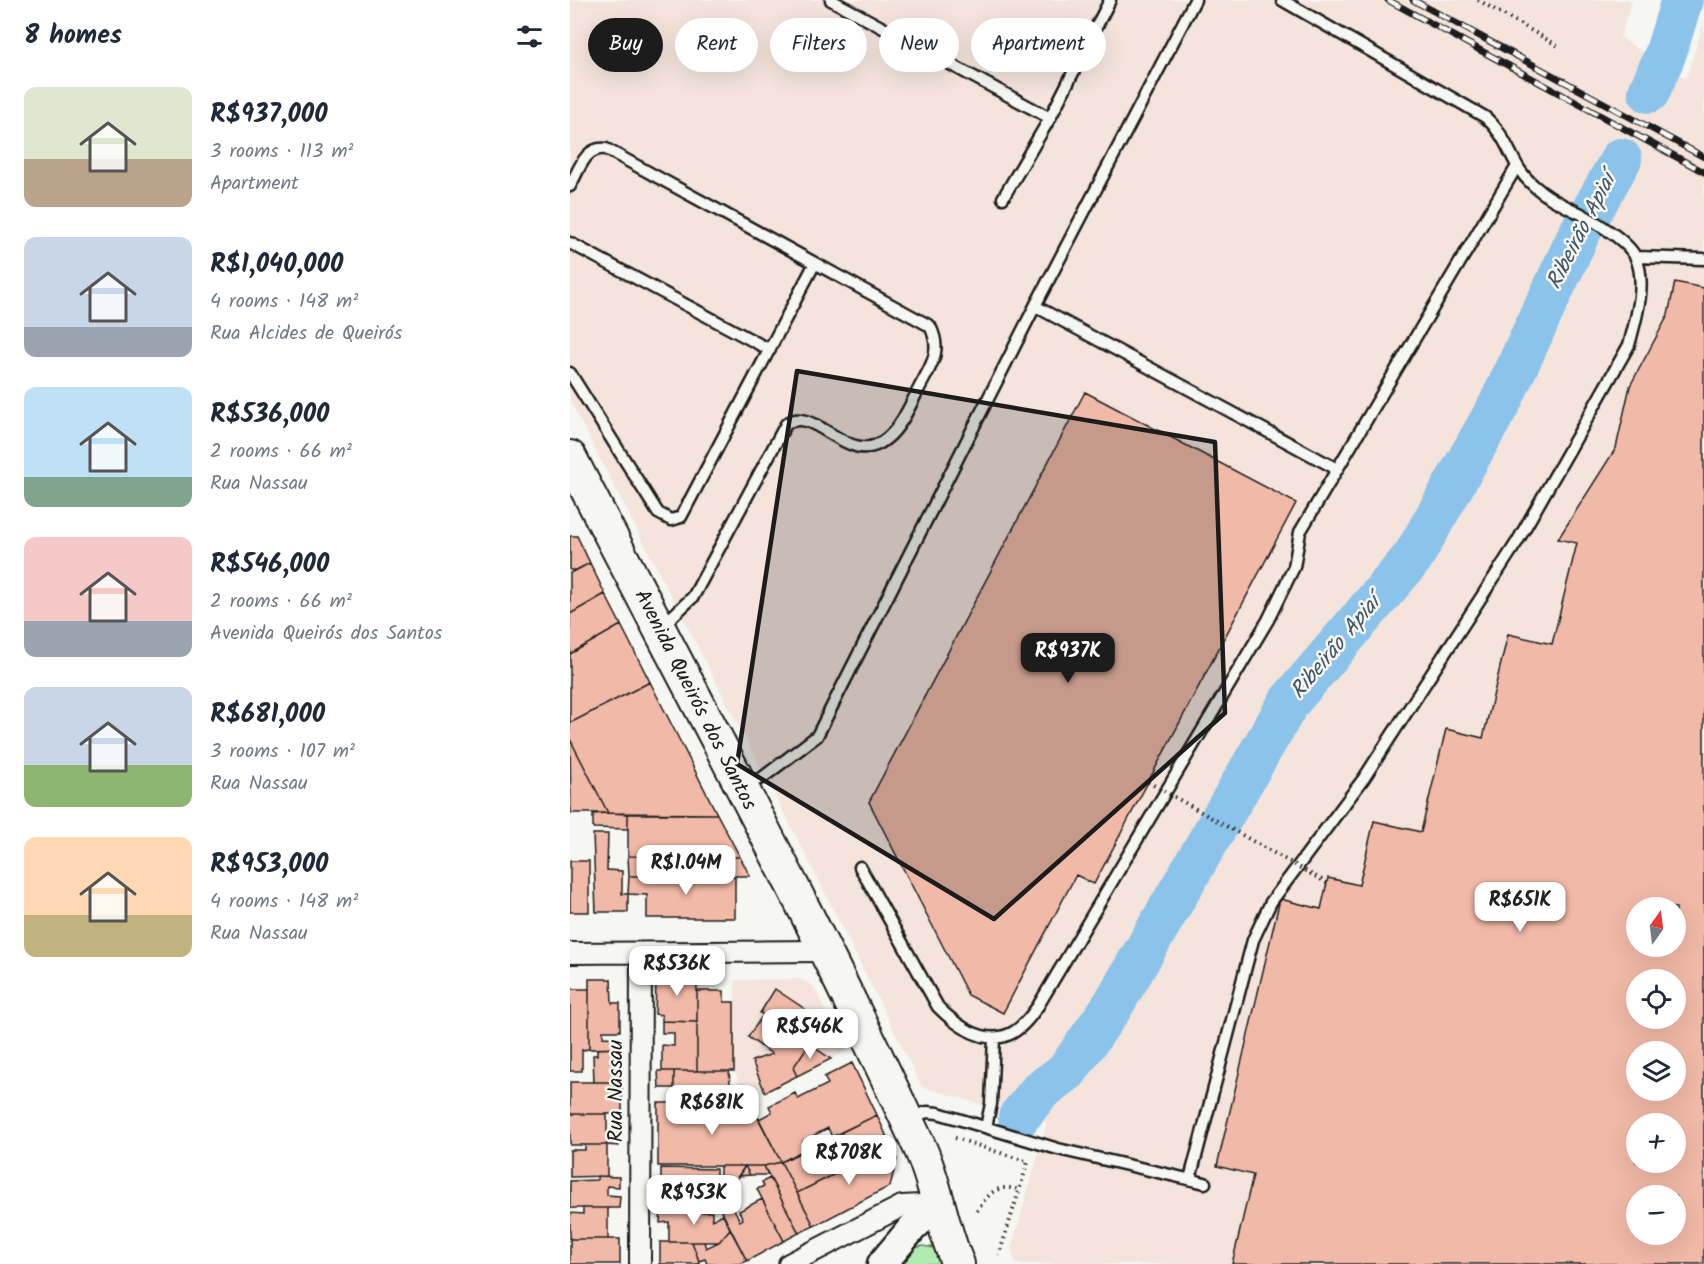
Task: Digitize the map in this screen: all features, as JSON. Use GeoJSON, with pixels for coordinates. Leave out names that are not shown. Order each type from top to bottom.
{"type":"FeatureCollection","features":[{"type":"Feature","properties":{"kind":"main road","name":"Avenida Queirós dos Santos"},"geometry":{"type":"LineString","coordinates":[[570,457],[824,951],[906,1118],[934,1183],[958,1264]]}},
{"type":"Feature","properties":{"kind":"main road","name":"Avenida Queirós dos Santos"},"geometry":{"type":"LineString","coordinates":[[939,1204],[968,1238],[991,1259]]}},
{"type":"Feature","properties":{"kind":"main road"},"geometry":{"type":"LineString","coordinates":[[882,1264],[913,1227],[939,1204]]}},
{"type":"Feature","properties":{"kind":"street"},"geometry":{"type":"LineString","coordinates":[[570,953],[824,951]]}},
{"type":"Feature","properties":{"kind":"street","name":"Rua Nassau"},"geometry":{"type":"LineString","coordinates":[[640,1264],[641,953]]}},
{"type":"Feature","properties":{"kind":"street"},"geometry":{"type":"LineString","coordinates":[[789,1264],[902,1206],[939,1204]]}},
{"type":"Feature","properties":{"kind":"lane"},"geometry":{"type":"LineString","coordinates":[[831,0],[1050,118]]}},
{"type":"Feature","properties":{"kind":"lane"},"geometry":{"type":"LineString","coordinates":[[1003,198],[1050,118],[1110,0]]}},
{"type":"Feature","properties":{"kind":"lane"},"geometry":{"type":"LineString","coordinates":[[1190,1179],[1253,940],[1270,902],[1364,778],[1510,552],[1629,345],[1637,315],[1640,284],[1636,257],[1605,226],[1543,194],[1517,166],[1498,129],[1485,117],[1282,0]]}},
{"type":"Feature","properties":{"kind":"lane"},"geometry":{"type":"LineString","coordinates":[[739,786],[762,777],[817,736],[1192,1]]}},
{"type":"Feature","properties":{"kind":"lane"},"geometry":{"type":"LineString","coordinates":[[570,186],[588,153],[594,149],[606,149],[930,326],[937,348],[935,360],[896,430],[886,440],[875,446],[849,445],[805,420],[791,420],[786,424],[693,597],[658,629]]}},
{"type":"Feature","properties":{"kind":"lane"},"geometry":{"type":"LineString","coordinates":[[860,867],[939,1007],[953,1023],[970,1032],[994,1038],[1016,1030],[1038,1006],[1268,620],[1294,567],[1300,532],[1517,166]]}},
{"type":"Feature","properties":{"kind":"lane"},"geometry":{"type":"LineString","coordinates":[[570,243],[770,350]]}},
{"type":"Feature","properties":{"kind":"lane"},"geometry":{"type":"LineString","coordinates":[[1636,257],[1704,259]]}},
{"type":"Feature","properties":{"kind":"lane"},"geometry":{"type":"LineString","coordinates":[[570,374],[658,513],[672,520],[681,517],[688,508],[815,263]]}},
{"type":"Feature","properties":{"kind":"lane"},"geometry":{"type":"LineString","coordinates":[[1035,306],[1337,469]]}},
{"type":"Feature","properties":{"kind":"lane"},"geometry":{"type":"LineString","coordinates":[[986,1126],[992,1104],[994,1038]]}},
{"type":"Feature","properties":{"kind":"lane"},"geometry":{"type":"LineString","coordinates":[[906,1118],[933,1112],[1058,1149],[1204,1183]]}},
{"type":"Feature","properties":{"kind":"path"},"geometry":{"type":"LineString","coordinates":[[1478,0],[1560,47]]}},
{"type":"Feature","properties":{"kind":"path"},"geometry":{"type":"LineString","coordinates":[[1148,782],[1327,883]]}},
{"type":"Feature","properties":{"kind":"path"},"geometry":{"type":"LineString","coordinates":[[948,1136],[1028,1161],[1019,1190],[991,1259]]}},
{"type":"Feature","properties":{"kind":"path"},"geometry":{"type":"LineString","coordinates":[[977,1211],[994,1190],[1009,1187],[1019,1190]]}},
{"type":"Feature","properties":{"kind":"highlighted area"},"geometry":{"type":"Polygon","coordinates":[[[797,371],[1215,442],[1225,713],[994,919],[737,764],[797,371]]]}},
{"type":"Feature","properties":{"kind":"shaded area"},"geometry":{"type":"Polygon","coordinates":[[[570,0],[1632,0],[1620,37],[1674,74],[1686,78],[1704,22],[1704,1264],[1016,1264],[1011,1250],[1047,1123],[922,1087],[808,859],[570,401],[570,0]]]}},
{"type":"Feature","properties":{"kind":"shaded area"},"geometry":{"type":"Polygon","coordinates":[[[801,979],[813,986],[846,1051],[749,1101],[734,1071],[735,980],[801,979]]]}},
{"type":"Feature","properties":{"kind":"green space"},"geometry":{"type":"Polygon","coordinates":[[[922,1246],[935,1248],[944,1264],[900,1264],[913,1249],[922,1246]]]}},
{"type":"Feature","properties":{"kind":"building"},"geometry":{"type":"Polygon","coordinates":[[[1675,282],[1704,288],[1704,1264],[1232,1264],[1253,1175],[1217,1166],[1280,899],[1321,909],[1328,878],[1359,885],[1374,821],[1421,832],[1446,729],[1483,738],[1508,634],[1552,644],[1577,543],[1558,539],[1616,448],[1630,386],[1668,315],[1675,282]]]}},
{"type":"Feature","properties":{"kind":"building"},"geometry":{"type":"Polygon","coordinates":[[[1085,392],[1296,503],[1094,884],[1076,875],[1003,1013],[968,995],[869,802],[1085,392]]]}},
{"type":"Feature","properties":{"kind":"building"},"geometry":{"type":"Polygon","coordinates":[[[570,536],[577,536],[590,563],[577,570],[570,570],[570,536]]]}},
{"type":"Feature","properties":{"kind":"building"},"geometry":{"type":"Polygon","coordinates":[[[590,563],[605,594],[570,614],[570,573],[590,563]]]}},
{"type":"Feature","properties":{"kind":"building"},"geometry":{"type":"Polygon","coordinates":[[[605,594],[621,625],[570,654],[570,614],[605,594]]]}},
{"type":"Feature","properties":{"kind":"building"},"geometry":{"type":"Polygon","coordinates":[[[621,625],[650,682],[570,723],[570,654],[621,625]]]}},
{"type":"Feature","properties":{"kind":"building"},"geometry":{"type":"Polygon","coordinates":[[[650,682],[717,814],[608,813],[570,739],[570,723],[650,682]]]}},
{"type":"Feature","properties":{"kind":"building"},"geometry":{"type":"Polygon","coordinates":[[[570,739],[608,813],[571,813],[570,739]]]}},
{"type":"Feature","properties":{"kind":"building"},"geometry":{"type":"Polygon","coordinates":[[[593,814],[628,814],[628,829],[593,828],[593,814]]]}},
{"type":"Feature","properties":{"kind":"building"},"geometry":{"type":"Polygon","coordinates":[[[628,814],[717,814],[740,857],[628,856],[628,814]]]}},
{"type":"Feature","properties":{"kind":"building"},"geometry":{"type":"Polygon","coordinates":[[[593,834],[608,834],[607,870],[622,871],[622,894],[628,894],[628,912],[596,912],[593,834]]]}},
{"type":"Feature","properties":{"kind":"building"},"geometry":{"type":"Polygon","coordinates":[[[628,856],[740,857],[750,876],[629,876],[628,856]]]}},
{"type":"Feature","properties":{"kind":"building"},"geometry":{"type":"Polygon","coordinates":[[[570,861],[589,861],[589,912],[570,912],[570,861]]]}},
{"type":"Feature","properties":{"kind":"building"},"geometry":{"type":"Polygon","coordinates":[[[629,876],[735,876],[735,918],[647,918],[647,895],[628,894],[629,876]]]}},
{"type":"Feature","properties":{"kind":"building"},"geometry":{"type":"Polygon","coordinates":[[[668,971],[691,971],[691,979],[697,979],[697,1022],[662,1021],[662,1015],[655,1014],[656,982],[659,976],[668,971]]]}},
{"type":"Feature","properties":{"kind":"building"},"geometry":{"type":"Polygon","coordinates":[[[589,979],[611,979],[612,1003],[620,1003],[620,1031],[603,1031],[603,1037],[620,1038],[620,1048],[589,1049],[589,979]]]}},
{"type":"Feature","properties":{"kind":"building"},"geometry":{"type":"Polygon","coordinates":[[[570,989],[589,989],[589,1049],[582,1050],[582,1071],[570,1071],[570,989]]]}},
{"type":"Feature","properties":{"kind":"building"},"geometry":{"type":"Polygon","coordinates":[[[775,989],[805,1009],[790,1032],[760,1013],[775,989]]]}},
{"type":"Feature","properties":{"kind":"building"},"geometry":{"type":"Polygon","coordinates":[[[697,991],[724,991],[724,1002],[734,1002],[734,1071],[697,1071],[697,991]]]}},
{"type":"Feature","properties":{"kind":"building"},"geometry":{"type":"Polygon","coordinates":[[[763,1015],[809,1044],[793,1068],[797,1076],[765,1092],[752,1061],[772,1054],[748,1037],[763,1015]]]}},
{"type":"Feature","properties":{"kind":"building"},"geometry":{"type":"Polygon","coordinates":[[[662,1021],[697,1022],[697,1071],[662,1071],[662,1045],[674,1046],[674,1033],[662,1033],[662,1021]]]}},
{"type":"Feature","properties":{"kind":"building"},"geometry":{"type":"Polygon","coordinates":[[[809,1044],[831,1059],[797,1076],[793,1068],[809,1044]]]}},
{"type":"Feature","properties":{"kind":"building"},"geometry":{"type":"Polygon","coordinates":[[[620,1048],[620,1082],[594,1082],[593,1055],[597,1055],[597,1049],[620,1048]]]}},
{"type":"Feature","properties":{"kind":"building"},"geometry":{"type":"Polygon","coordinates":[[[852,1063],[877,1115],[832,1137],[828,1128],[803,1141],[806,1149],[781,1162],[759,1119],[772,1112],[769,1106],[795,1093],[798,1099],[828,1084],[824,1077],[852,1063]]]}},
{"type":"Feature","properties":{"kind":"building"},"geometry":{"type":"Polygon","coordinates":[[[658,1071],[674,1071],[674,1088],[659,1088],[658,1071]]]}},
{"type":"Feature","properties":{"kind":"building"},"geometry":{"type":"Polygon","coordinates":[[[674,1071],[729,1071],[731,1095],[746,1094],[750,1103],[674,1103],[674,1071]]]}},
{"type":"Feature","properties":{"kind":"building"},"geometry":{"type":"Polygon","coordinates":[[[570,1082],[622,1082],[622,1114],[570,1114],[570,1082]]]}},
{"type":"Feature","properties":{"kind":"building"},"geometry":{"type":"Polygon","coordinates":[[[658,1103],[750,1103],[781,1162],[764,1166],[658,1166],[658,1103]]]}},
{"type":"Feature","properties":{"kind":"building"},"geometry":{"type":"Polygon","coordinates":[[[570,1114],[607,1114],[607,1145],[570,1145],[570,1114]]]}},
{"type":"Feature","properties":{"kind":"building"},"geometry":{"type":"Polygon","coordinates":[[[877,1115],[891,1146],[865,1159],[860,1148],[850,1152],[841,1132],[877,1115]]]}},
{"type":"Feature","properties":{"kind":"building"},"geometry":{"type":"Polygon","coordinates":[[[608,1132],[620,1132],[619,1146],[607,1145],[608,1132]]]}},
{"type":"Feature","properties":{"kind":"building"},"geometry":{"type":"Polygon","coordinates":[[[836,1135],[851,1166],[797,1193],[781,1162],[836,1135]]]}},
{"type":"Feature","properties":{"kind":"building"},"geometry":{"type":"Polygon","coordinates":[[[585,1145],[607,1145],[607,1176],[570,1177],[570,1150],[585,1150],[585,1145]]]}},
{"type":"Feature","properties":{"kind":"building"},"geometry":{"type":"Polygon","coordinates":[[[891,1146],[897,1159],[890,1186],[814,1226],[797,1193],[891,1146]]]}},
{"type":"Feature","properties":{"kind":"building"},"geometry":{"type":"Polygon","coordinates":[[[781,1162],[814,1226],[799,1233],[764,1166],[781,1162]]]}},
{"type":"Feature","properties":{"kind":"building"},"geometry":{"type":"Polygon","coordinates":[[[720,1166],[745,1166],[732,1188],[661,1186],[661,1168],[716,1169],[716,1185],[727,1184],[729,1176],[720,1176],[720,1166]]]}},
{"type":"Feature","properties":{"kind":"building"},"geometry":{"type":"Polygon","coordinates":[[[745,1166],[764,1166],[768,1175],[750,1175],[745,1166]]]}},
{"type":"Feature","properties":{"kind":"building"},"geometry":{"type":"Polygon","coordinates":[[[745,1166],[750,1175],[738,1176],[745,1166]]]}},
{"type":"Feature","properties":{"kind":"building"},"geometry":{"type":"Polygon","coordinates":[[[597,1176],[619,1177],[619,1187],[607,1186],[607,1195],[620,1196],[619,1208],[570,1208],[570,1181],[597,1180],[597,1176]]]}},
{"type":"Feature","properties":{"kind":"building"},"geometry":{"type":"Polygon","coordinates":[[[770,1178],[799,1233],[784,1241],[757,1189],[764,1186],[762,1182],[770,1178]]]}},
{"type":"Feature","properties":{"kind":"building"},"geometry":{"type":"Polygon","coordinates":[[[661,1186],[732,1188],[723,1203],[661,1203],[661,1186]]]}},
{"type":"Feature","properties":{"kind":"building"},"geometry":{"type":"Polygon","coordinates":[[[727,1195],[740,1221],[743,1219],[739,1211],[762,1199],[784,1241],[747,1261],[720,1208],[727,1195]]]}},
{"type":"Feature","properties":{"kind":"building"},"geometry":{"type":"Polygon","coordinates":[[[683,1207],[683,1212],[712,1212],[712,1220],[723,1214],[730,1229],[719,1242],[669,1242],[669,1222],[660,1223],[661,1208],[683,1207]]]}},
{"type":"Feature","properties":{"kind":"building"},"geometry":{"type":"Polygon","coordinates":[[[583,1208],[608,1208],[608,1239],[570,1239],[570,1213],[583,1214],[583,1208]]]}},
{"type":"Feature","properties":{"kind":"building"},"geometry":{"type":"Polygon","coordinates":[[[730,1229],[747,1261],[740,1264],[707,1264],[705,1259],[699,1261],[692,1242],[704,1242],[706,1248],[719,1242],[730,1229]]]}},
{"type":"Feature","properties":{"kind":"building"},"geometry":{"type":"Polygon","coordinates":[[[570,1239],[620,1239],[620,1264],[570,1264],[570,1239]]]}},
{"type":"Feature","properties":{"kind":"building"},"geometry":{"type":"Polygon","coordinates":[[[660,1242],[692,1242],[700,1264],[660,1264],[660,1242]]]}},
{"type":"Feature","properties":{"kind":"waterway","name":"Ribeirão Apiaí"},"geometry":{"type":"LineString","coordinates":[[1649,92],[1665,55],[1682,0]]}},
{"type":"Feature","properties":{"kind":"waterway","name":"Ribeirão Apiaí"},"geometry":{"type":"LineString","coordinates":[[1019,1117],[1040,1091],[1067,1071],[1113,1005],[1289,702],[1413,557],[1500,403],[1579,234],[1621,159]]}},
{"type":"Feature","properties":{"kind":"railway"},"geometry":{"type":"LineString","coordinates":[[1388,0],[1704,172]]}},
{"type":"Feature","properties":{"kind":"railway"},"geometry":{"type":"LineString","coordinates":[[1413,0],[1704,157]]}}]}
